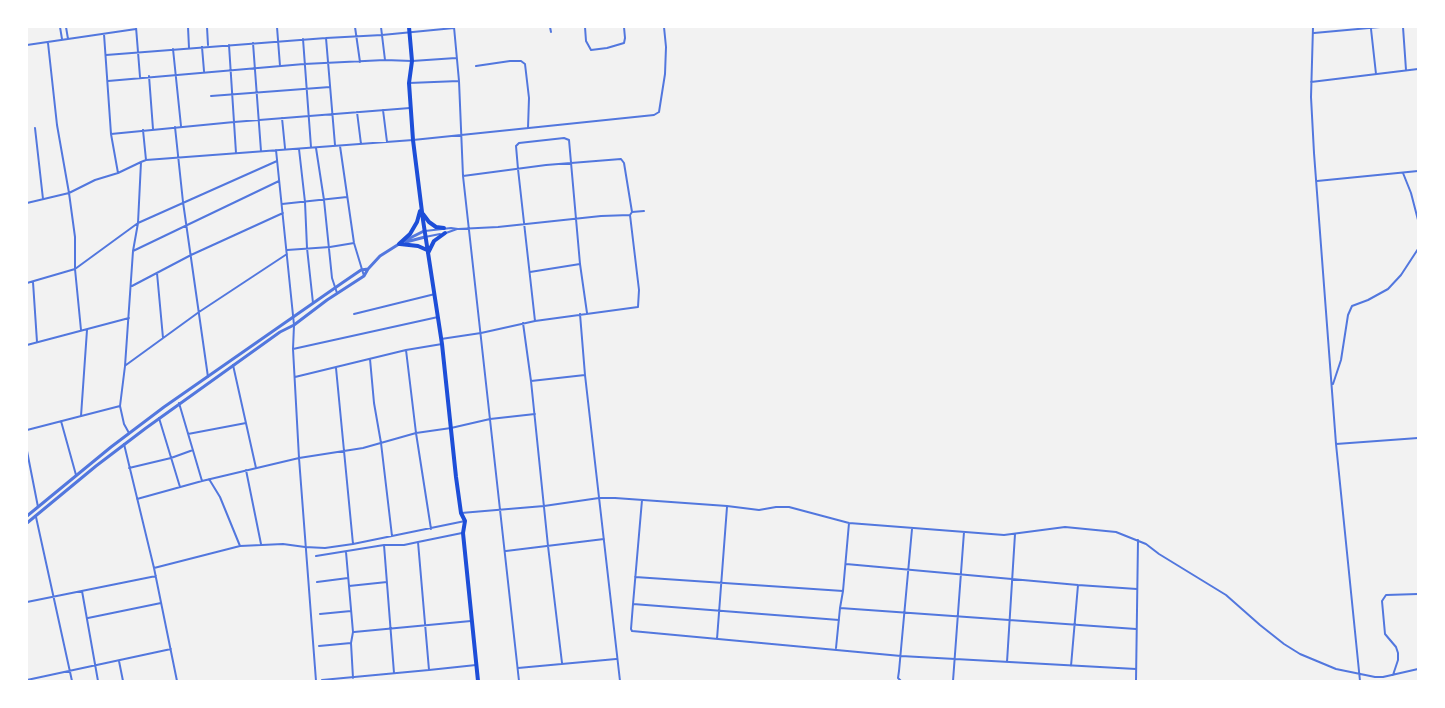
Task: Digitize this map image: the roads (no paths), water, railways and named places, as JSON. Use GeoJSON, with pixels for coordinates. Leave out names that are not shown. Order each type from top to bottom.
{"type":"FeatureCollection","features":[{"type":"Feature","properties":{"kind":"main road"},"geometry":{"type":"LineString","coordinates":[[409,29],[412,61],[409,83],[412,140],[442,344],[461,513],[465,521],[463,533],[478,681]]}},
{"type":"Feature","properties":{"kind":"main road"},"geometry":{"type":"LineString","coordinates":[[422,208],[429,222],[445,231],[428,252]]}},
{"type":"Feature","properties":{"kind":"main road"},"geometry":{"type":"LineString","coordinates":[[400,243],[410,234],[422,208]]}},
{"type":"Feature","properties":{"kind":"main road"},"geometry":{"type":"LineString","coordinates":[[400,243],[409,244],[428,252]]}},
{"type":"Feature","properties":{"kind":"street"},"geometry":{"type":"LineString","coordinates":[[60,27],[62,39]]}},
{"type":"Feature","properties":{"kind":"street"},"geometry":{"type":"LineString","coordinates":[[66,27],[68,39]]}},
{"type":"Feature","properties":{"kind":"street"},"geometry":{"type":"LineString","coordinates":[[188,27],[189,48]]}},
{"type":"Feature","properties":{"kind":"street"},"geometry":{"type":"LineString","coordinates":[[207,27],[208,46]]}},
{"type":"Feature","properties":{"kind":"street"},"geometry":{"type":"LineString","coordinates":[[277,27],[280,66]]}},
{"type":"Feature","properties":{"kind":"street"},"geometry":{"type":"LineString","coordinates":[[355,27],[360,62]]}},
{"type":"Feature","properties":{"kind":"street"},"geometry":{"type":"LineString","coordinates":[[381,27],[385,60]]}},
{"type":"Feature","properties":{"kind":"street"},"geometry":{"type":"LineString","coordinates":[[550,27],[551,32]]}},
{"type":"Feature","properties":{"kind":"street"},"geometry":{"type":"LineString","coordinates":[[585,27],[586,41],[591,50],[624,43],[624,27]]}},
{"type":"Feature","properties":{"kind":"street"},"geometry":{"type":"LineString","coordinates":[[27,203],[69,193],[146,160],[412,140],[657,114],[665,74],[664,27]]}},
{"type":"Feature","properties":{"kind":"street"},"geometry":{"type":"LineString","coordinates":[[1313,27],[1311,111],[1336,444],[1360,681]]}},
{"type":"Feature","properties":{"kind":"street"},"geometry":{"type":"LineString","coordinates":[[1371,27],[1376,74]]}},
{"type":"Feature","properties":{"kind":"street"},"geometry":{"type":"LineString","coordinates":[[1314,33],[1380,27]]}},
{"type":"Feature","properties":{"kind":"street"},"geometry":{"type":"LineString","coordinates":[[1402,27],[1406,70]]}},
{"type":"Feature","properties":{"kind":"street"},"geometry":{"type":"LineString","coordinates":[[27,45],[136,28],[140,77]]}},
{"type":"Feature","properties":{"kind":"street"},"geometry":{"type":"LineString","coordinates":[[106,54],[382,35],[409,29],[454,28],[469,228],[519,681]]}},
{"type":"Feature","properties":{"kind":"street"},"geometry":{"type":"LineString","coordinates":[[104,34],[111,134],[118,173]]}},
{"type":"Feature","properties":{"kind":"street"},"geometry":{"type":"LineString","coordinates":[[326,38],[335,146]]}},
{"type":"Feature","properties":{"kind":"street"},"geometry":{"type":"LineString","coordinates":[[303,39],[311,148]]}},
{"type":"Feature","properties":{"kind":"street"},"geometry":{"type":"LineString","coordinates":[[48,43],[57,125],[75,237],[75,269],[81,330]]}},
{"type":"Feature","properties":{"kind":"street"},"geometry":{"type":"LineString","coordinates":[[254,43],[261,151]]}},
{"type":"Feature","properties":{"kind":"street"},"geometry":{"type":"LineString","coordinates":[[229,45],[237,153]]}},
{"type":"Feature","properties":{"kind":"street"},"geometry":{"type":"LineString","coordinates":[[202,47],[204,72]]}},
{"type":"Feature","properties":{"kind":"street"},"geometry":{"type":"LineString","coordinates":[[173,49],[181,126]]}},
{"type":"Feature","properties":{"kind":"street"},"geometry":{"type":"LineString","coordinates":[[108,81],[304,64],[456,58]]}},
{"type":"Feature","properties":{"kind":"street"},"geometry":{"type":"LineString","coordinates":[[476,66],[516,60],[525,64],[529,98],[528,128]]}},
{"type":"Feature","properties":{"kind":"street"},"geometry":{"type":"LineString","coordinates":[[1311,82],[1418,69]]}},
{"type":"Feature","properties":{"kind":"street"},"geometry":{"type":"LineString","coordinates":[[149,76],[153,129]]}},
{"type":"Feature","properties":{"kind":"street"},"geometry":{"type":"LineString","coordinates":[[409,83],[459,81]]}},
{"type":"Feature","properties":{"kind":"street"},"geometry":{"type":"LineString","coordinates":[[211,96],[330,87]]}},
{"type":"Feature","properties":{"kind":"street"},"geometry":{"type":"LineString","coordinates":[[111,134],[181,126],[410,108]]}},
{"type":"Feature","properties":{"kind":"street"},"geometry":{"type":"LineString","coordinates":[[384,110],[387,142]]}},
{"type":"Feature","properties":{"kind":"street"},"geometry":{"type":"LineString","coordinates":[[357,112],[361,144]]}},
{"type":"Feature","properties":{"kind":"street"},"geometry":{"type":"LineString","coordinates":[[282,118],[285,150]]}},
{"type":"Feature","properties":{"kind":"street"},"geometry":{"type":"LineString","coordinates":[[175,127],[177,158],[208,376]]}},
{"type":"Feature","properties":{"kind":"street"},"geometry":{"type":"LineString","coordinates":[[34,128],[42,199]]}},
{"type":"Feature","properties":{"kind":"street"},"geometry":{"type":"LineString","coordinates":[[143,130],[146,160]]}},
{"type":"Feature","properties":{"kind":"street"},"geometry":{"type":"LineString","coordinates":[[535,321],[516,146],[519,143],[530,141],[566,138],[569,140],[580,264],[587,313]]}},
{"type":"Feature","properties":{"kind":"street"},"geometry":{"type":"LineString","coordinates":[[340,146],[354,243],[364,276]]}},
{"type":"Feature","properties":{"kind":"street"},"geometry":{"type":"LineString","coordinates":[[299,148],[313,303]]}},
{"type":"Feature","properties":{"kind":"street"},"geometry":{"type":"LineString","coordinates":[[316,148],[330,247],[332,278],[337,293]]}},
{"type":"Feature","properties":{"kind":"street"},"geometry":{"type":"LineString","coordinates":[[276,150],[294,317],[293,349],[298,458],[316,681]]}},
{"type":"Feature","properties":{"kind":"street"},"geometry":{"type":"LineString","coordinates":[[441,339],[535,321],[638,306],[639,290],[631,214],[624,163],[621,159],[464,176]]}},
{"type":"Feature","properties":{"kind":"street"},"geometry":{"type":"LineString","coordinates":[[27,283],[75,269],[138,223],[277,161]]}},
{"type":"Feature","properties":{"kind":"street"},"geometry":{"type":"LineString","coordinates":[[129,434],[120,406],[132,286],[133,251],[138,223],[141,162]]}},
{"type":"Feature","properties":{"kind":"street"},"geometry":{"type":"LineString","coordinates":[[1317,181],[1418,171]]}},
{"type":"Feature","properties":{"kind":"street"},"geometry":{"type":"LineString","coordinates":[[1403,173],[1417,209],[1418,220]]}},
{"type":"Feature","properties":{"kind":"street"},"geometry":{"type":"LineString","coordinates":[[133,251],[279,181]]}},
{"type":"Feature","properties":{"kind":"street"},"geometry":{"type":"LineString","coordinates":[[282,204],[347,197]]}},
{"type":"Feature","properties":{"kind":"street"},"geometry":{"type":"LineString","coordinates":[[400,243],[458,229],[644,211]]}},
{"type":"Feature","properties":{"kind":"street"},"geometry":{"type":"LineString","coordinates":[[132,286],[191,255],[283,213]]}},
{"type":"Feature","properties":{"kind":"street"},"geometry":{"type":"LineString","coordinates":[[27,523],[159,417],[364,276],[368,268],[380,256],[424,231],[445,231]]}},
{"type":"Feature","properties":{"kind":"street"},"geometry":{"type":"LineString","coordinates":[[125,366],[287,252],[354,243]]}},
{"type":"Feature","properties":{"kind":"street"},"geometry":{"type":"LineString","coordinates":[[1332,388],[1341,360],[1348,315],[1352,306],[1388,289],[1401,275],[1418,249]]}},
{"type":"Feature","properties":{"kind":"street"},"geometry":{"type":"LineString","coordinates":[[529,272],[580,264]]}},
{"type":"Feature","properties":{"kind":"street"},"geometry":{"type":"LineString","coordinates":[[27,516],[129,434],[208,376],[361,270],[368,268]]}},
{"type":"Feature","properties":{"kind":"street"},"geometry":{"type":"LineString","coordinates":[[157,273],[163,338]]}},
{"type":"Feature","properties":{"kind":"street"},"geometry":{"type":"LineString","coordinates":[[33,282],[38,342]]}},
{"type":"Feature","properties":{"kind":"street"},"geometry":{"type":"LineString","coordinates":[[354,314],[435,294]]}},
{"type":"Feature","properties":{"kind":"street"},"geometry":{"type":"LineString","coordinates":[[580,314],[620,681]]}},
{"type":"Feature","properties":{"kind":"street"},"geometry":{"type":"LineString","coordinates":[[293,349],[438,317]]}},
{"type":"Feature","properties":{"kind":"street"},"geometry":{"type":"LineString","coordinates":[[27,345],[129,318]]}},
{"type":"Feature","properties":{"kind":"street"},"geometry":{"type":"LineString","coordinates":[[523,324],[562,663]]}},
{"type":"Feature","properties":{"kind":"street"},"geometry":{"type":"LineString","coordinates":[[81,416],[88,329]]}},
{"type":"Feature","properties":{"kind":"street"},"geometry":{"type":"LineString","coordinates":[[295,377],[406,350],[442,344]]}},
{"type":"Feature","properties":{"kind":"street"},"geometry":{"type":"LineString","coordinates":[[406,350],[430,529]]}},
{"type":"Feature","properties":{"kind":"street"},"geometry":{"type":"LineString","coordinates":[[370,359],[392,536]]}},
{"type":"Feature","properties":{"kind":"street"},"geometry":{"type":"LineString","coordinates":[[233,365],[256,468]]}},
{"type":"Feature","properties":{"kind":"street"},"geometry":{"type":"LineString","coordinates":[[336,368],[353,544]]}},
{"type":"Feature","properties":{"kind":"street"},"geometry":{"type":"LineString","coordinates":[[531,381],[585,375]]}},
{"type":"Feature","properties":{"kind":"street"},"geometry":{"type":"LineString","coordinates":[[179,403],[202,481]]}},
{"type":"Feature","properties":{"kind":"street"},"geometry":{"type":"LineString","coordinates":[[27,430],[120,406]]}},
{"type":"Feature","properties":{"kind":"street"},"geometry":{"type":"LineString","coordinates":[[137,500],[209,479],[298,458],[381,444],[416,433],[490,419],[535,414]]}},
{"type":"Feature","properties":{"kind":"street"},"geometry":{"type":"LineString","coordinates":[[159,417],[180,487]]}},
{"type":"Feature","properties":{"kind":"street"},"geometry":{"type":"LineString","coordinates":[[61,421],[76,475]]}},
{"type":"Feature","properties":{"kind":"street"},"geometry":{"type":"LineString","coordinates":[[188,434],[246,423]]}},
{"type":"Feature","properties":{"kind":"street"},"geometry":{"type":"LineString","coordinates":[[1336,444],[1418,438]]}},
{"type":"Feature","properties":{"kind":"street"},"geometry":{"type":"LineString","coordinates":[[124,444],[156,576],[177,681]]}},
{"type":"Feature","properties":{"kind":"street"},"geometry":{"type":"LineString","coordinates":[[129,468],[193,450]]}},
{"type":"Feature","properties":{"kind":"street"},"geometry":{"type":"LineString","coordinates":[[27,451],[38,507]]}},
{"type":"Feature","properties":{"kind":"street"},"geometry":{"type":"LineString","coordinates":[[246,471],[261,544]]}},
{"type":"Feature","properties":{"kind":"street"},"geometry":{"type":"LineString","coordinates":[[209,479],[220,497],[240,546]]}},
{"type":"Feature","properties":{"kind":"street"},"geometry":{"type":"LineString","coordinates":[[461,513],[544,506],[599,498],[759,510],[789,507],[849,523],[912,529],[1004,535],[1065,527],[1116,532],[1138,540],[1226,595],[1260,625],[1300,654],[1336,669],[1383,677],[1418,669]]}},
{"type":"Feature","properties":{"kind":"street"},"geometry":{"type":"LineString","coordinates":[[642,500],[632,631],[901,656],[1136,669]]}},
{"type":"Feature","properties":{"kind":"street"},"geometry":{"type":"LineString","coordinates":[[717,639],[727,506]]}},
{"type":"Feature","properties":{"kind":"street"},"geometry":{"type":"LineString","coordinates":[[36,516],[72,681]]}},
{"type":"Feature","properties":{"kind":"street"},"geometry":{"type":"LineString","coordinates":[[154,568],[240,546],[283,544],[325,548],[465,521]]}},
{"type":"Feature","properties":{"kind":"street"},"geometry":{"type":"LineString","coordinates":[[836,650],[849,523]]}},
{"type":"Feature","properties":{"kind":"street"},"geometry":{"type":"LineString","coordinates":[[901,681],[898,678],[912,529]]}},
{"type":"Feature","properties":{"kind":"street"},"geometry":{"type":"LineString","coordinates":[[953,681],[964,532]]}},
{"type":"Feature","properties":{"kind":"street"},"geometry":{"type":"LineString","coordinates":[[316,556],[384,545],[404,545],[463,533]]}},
{"type":"Feature","properties":{"kind":"street"},"geometry":{"type":"LineString","coordinates":[[1007,662],[1015,534]]}},
{"type":"Feature","properties":{"kind":"street"},"geometry":{"type":"LineString","coordinates":[[504,551],[604,539]]}},
{"type":"Feature","properties":{"kind":"street"},"geometry":{"type":"LineString","coordinates":[[1136,681],[1138,540]]}},
{"type":"Feature","properties":{"kind":"street"},"geometry":{"type":"LineString","coordinates":[[418,542],[429,670]]}},
{"type":"Feature","properties":{"kind":"street"},"geometry":{"type":"LineString","coordinates":[[384,545],[394,673]]}},
{"type":"Feature","properties":{"kind":"street"},"geometry":{"type":"LineString","coordinates":[[346,552],[353,632],[351,643],[353,678]]}},
{"type":"Feature","properties":{"kind":"street"},"geometry":{"type":"LineString","coordinates":[[846,564],[1137,589]]}},
{"type":"Feature","properties":{"kind":"street"},"geometry":{"type":"LineString","coordinates":[[27,602],[156,576]]}},
{"type":"Feature","properties":{"kind":"street"},"geometry":{"type":"LineString","coordinates":[[635,577],[843,591]]}},
{"type":"Feature","properties":{"kind":"street"},"geometry":{"type":"LineString","coordinates":[[317,582],[348,578]]}},
{"type":"Feature","properties":{"kind":"street"},"geometry":{"type":"LineString","coordinates":[[349,586],[387,582]]}},
{"type":"Feature","properties":{"kind":"street"},"geometry":{"type":"LineString","coordinates":[[1071,666],[1078,585]]}},
{"type":"Feature","properties":{"kind":"street"},"geometry":{"type":"LineString","coordinates":[[82,591],[98,681]]}},
{"type":"Feature","properties":{"kind":"street"},"geometry":{"type":"LineString","coordinates":[[1393,675],[1397,666],[1398,653],[1385,634],[1382,601],[1386,595],[1418,594]]}},
{"type":"Feature","properties":{"kind":"street"},"geometry":{"type":"LineString","coordinates":[[87,618],[161,603]]}},
{"type":"Feature","properties":{"kind":"street"},"geometry":{"type":"LineString","coordinates":[[633,604],[839,620]]}},
{"type":"Feature","properties":{"kind":"street"},"geometry":{"type":"LineString","coordinates":[[840,608],[1136,628]]}},
{"type":"Feature","properties":{"kind":"street"},"geometry":{"type":"LineString","coordinates":[[320,614],[351,611]]}},
{"type":"Feature","properties":{"kind":"street"},"geometry":{"type":"LineString","coordinates":[[353,632],[471,621]]}},
{"type":"Feature","properties":{"kind":"street"},"geometry":{"type":"LineString","coordinates":[[320,646],[351,643]]}},
{"type":"Feature","properties":{"kind":"street"},"geometry":{"type":"LineString","coordinates":[[29,680],[171,649]]}},
{"type":"Feature","properties":{"kind":"street"},"geometry":{"type":"LineString","coordinates":[[518,668],[617,659]]}},
{"type":"Feature","properties":{"kind":"street"},"geometry":{"type":"LineString","coordinates":[[119,661],[123,681]]}},
{"type":"Feature","properties":{"kind":"street"},"geometry":{"type":"LineString","coordinates":[[322,680],[476,665]]}}]}
